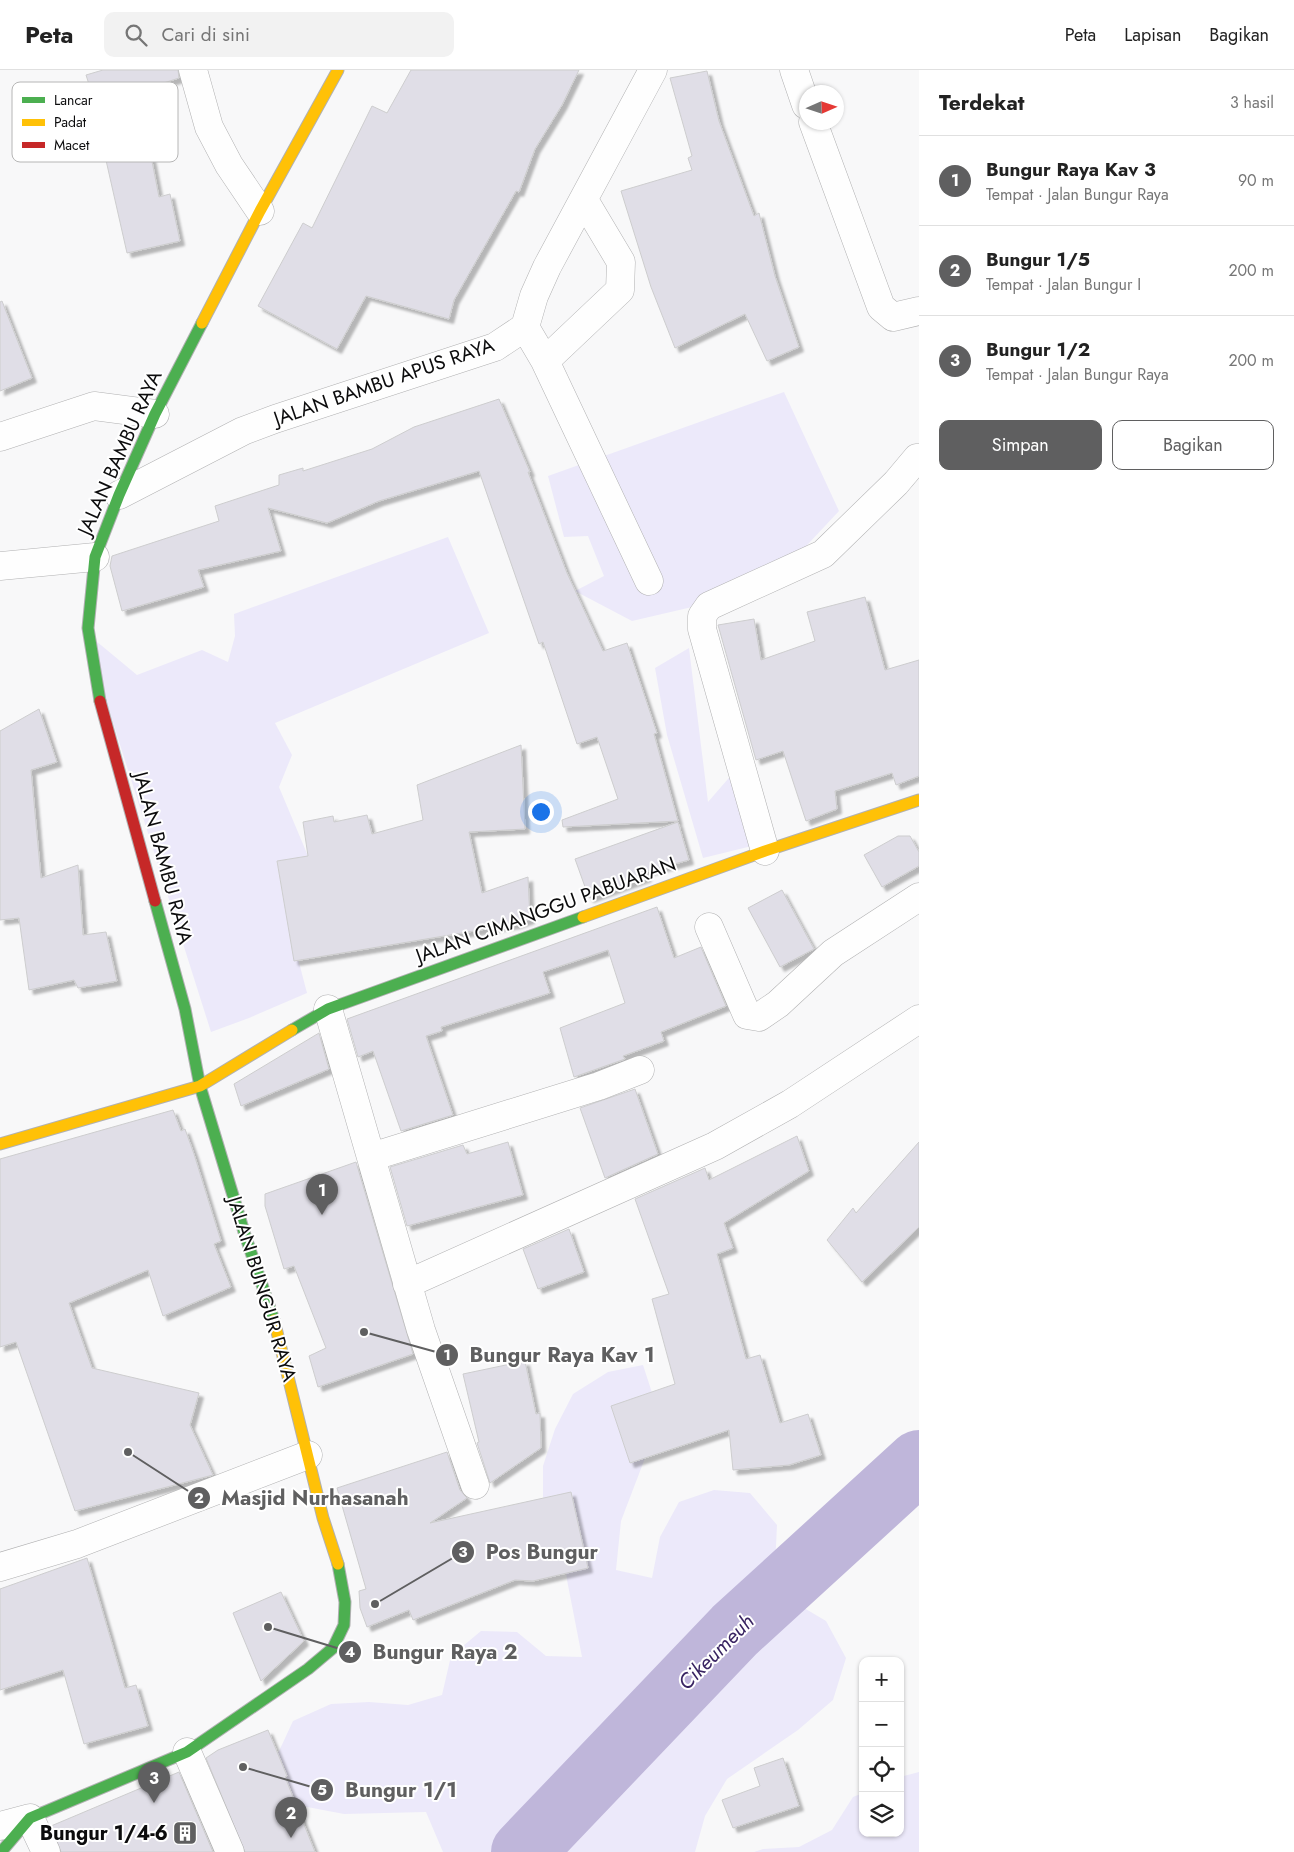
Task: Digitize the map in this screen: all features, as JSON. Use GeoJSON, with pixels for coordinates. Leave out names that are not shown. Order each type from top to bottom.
{"type":"FeatureCollection","features":[{"type":"Feature","properties":{"kind":"street"},"geometry":{"type":"LineString","coordinates":[[193,70],[209,127],[230,165],[260,211]]}},
{"type":"Feature","properties":{"kind":"street","name":"JALAN BAMBU RAYA"},"geometry":{"type":"LineString","coordinates":[[200,1086],[185,1009],[96,687],[88,628],[95,557],[118,495],[155,414],[260,211],[338,70]]}},
{"type":"Feature","properties":{"kind":"street"},"geometry":{"type":"LineString","coordinates":[[649,581],[545,361],[524,326],[544,274],[653,70]]}},
{"type":"Feature","properties":{"kind":"street"},"geometry":{"type":"LineString","coordinates":[[794,70],[799,85]]}},
{"type":"Feature","properties":{"kind":"street"},"geometry":{"type":"LineString","coordinates":[[816,130],[881,307],[893,317],[919,311]]}},
{"type":"Feature","properties":{"kind":"street"},"geometry":{"type":"LineString","coordinates":[[545,361],[620,290],[621,262],[584,200]]}},
{"type":"Feature","properties":{"kind":"street","name":"JALAN BAMBU APUS RAYA"},"geometry":{"type":"LineString","coordinates":[[118,495],[243,431],[496,347],[524,326]]}},
{"type":"Feature","properties":{"kind":"street"},"geometry":{"type":"LineString","coordinates":[[0,437],[94,406],[155,414]]}},
{"type":"Feature","properties":{"kind":"street"},"geometry":{"type":"LineString","coordinates":[[765,850],[702,629],[702,616],[709,606],[822,554],[896,483],[917,458]]}},
{"type":"Feature","properties":{"kind":"street"},"geometry":{"type":"LineString","coordinates":[[0,566],[95,557]]}},
{"type":"Feature","properties":{"kind":"street","name":"JALAN CIMANGGU PABUARAN"},"geometry":{"type":"LineString","coordinates":[[0,1144],[200,1086],[328,1009],[765,850],[919,800]]}},
{"type":"Feature","properties":{"kind":"street"},"geometry":{"type":"LineString","coordinates":[[709,927],[747,1014],[759,1018],[778,1004],[833,953],[919,897]]}},
{"type":"Feature","properties":{"kind":"street"},"geometry":{"type":"LineString","coordinates":[[328,1009],[347,1069],[407,1284],[475,1485]]}},
{"type":"Feature","properties":{"kind":"street"},"geometry":{"type":"LineString","coordinates":[[407,1284],[715,1146],[790,1104],[919,1019]]}},
{"type":"Feature","properties":{"kind":"street"},"geometry":{"type":"LineString","coordinates":[[371,1157],[599,1086],[640,1070]]}},
{"type":"Feature","properties":{"kind":"street","name":"JALAN BUNGUR RAYA"},"geometry":{"type":"LineString","coordinates":[[0,1826],[30,1818],[187,1752],[308,1669],[333,1648],[344,1625],[345,1602],[340,1569],[324,1518],[278,1330],[244,1232],[200,1086]]}},
{"type":"Feature","properties":{"kind":"street"},"geometry":{"type":"LineString","coordinates":[[0,1567],[77,1544],[308,1455]]}},
{"type":"Feature","properties":{"kind":"street"},"geometry":{"type":"LineString","coordinates":[[187,1752],[230,1852]]}},
{"type":"Feature","properties":{"kind":"street"},"geometry":{"type":"LineString","coordinates":[[30,1818],[46,1852]]}},
{"type":"Feature","properties":{"kind":"street","name":"JALAN BUNGUR RAYA"},"geometry":{"type":"LineString","coordinates":[[1,1852],[30,1818]]}},
{"type":"Feature","properties":{"kind":"shaded area"},"geometry":{"type":"Polygon","coordinates":[[[784,392],[839,511],[765,590],[632,621],[575,591],[604,576],[588,536],[564,537],[548,476],[784,392]]]}},
{"type":"Feature","properties":{"kind":"shaded area"},"geometry":{"type":"Polygon","coordinates":[[[448,537],[489,633],[275,723],[292,755],[279,787],[308,856],[277,862],[286,913],[307,993],[211,1032],[84,631],[137,675],[202,650],[228,662],[235,636],[234,614],[448,537]]]}},
{"type":"Feature","properties":{"kind":"shaded area"},"geometry":{"type":"Polygon","coordinates":[[[689,648],[708,802],[734,772],[756,845],[703,858],[667,735],[655,668],[689,648]]]}},
{"type":"Feature","properties":{"kind":"shaded area"},"geometry":{"type":"Polygon","coordinates":[[[643,1365],[656,1405],[650,1445],[621,1521],[616,1570],[652,1578],[660,1537],[679,1502],[714,1490],[750,1493],[777,1525],[775,1567],[794,1602],[826,1621],[846,1658],[833,1700],[798,1730],[727,1779],[705,1816],[695,1852],[443,1852],[426,1812],[344,1814],[302,1806],[261,1790],[293,1721],[331,1704],[369,1702],[408,1705],[442,1695],[451,1656],[481,1631],[517,1632],[546,1656],[582,1657],[567,1580],[563,1540],[543,1504],[543,1466],[555,1429],[573,1394],[608,1372],[643,1365]]]}},
{"type":"Feature","properties":{"kind":"shaded area"},"geometry":{"type":"Polygon","coordinates":[[[919,1772],[919,1852],[754,1852],[763,1849],[799,1847],[832,1830],[853,1797],[859,1795],[859,1837],[904,1837],[904,1776],[919,1772]]]}},
{"type":"Feature","properties":{"kind":"building"},"geometry":{"type":"Polygon","coordinates":[[[103,70],[178,70],[179,78],[167,82],[88,82],[86,75],[103,70]]]}},
{"type":"Feature","properties":{"kind":"building"},"geometry":{"type":"Polygon","coordinates":[[[411,70],[579,70],[562,105],[535,149],[519,192],[516,191],[454,300],[449,319],[366,296],[337,349],[258,306],[303,223],[312,228],[372,106],[387,113],[411,70]]]}},
{"type":"Feature","properties":{"kind":"building"},"geometry":{"type":"Polygon","coordinates":[[[707,71],[719,121],[754,216],[759,213],[775,276],[799,347],[767,361],[745,314],[675,348],[651,287],[621,191],[692,170],[688,158],[692,156],[670,78],[707,71]]]}},
{"type":"Feature","properties":{"kind":"building"},"geometry":{"type":"Polygon","coordinates":[[[106,162],[152,162],[159,197],[170,194],[180,241],[127,253],[106,162]]]}},
{"type":"Feature","properties":{"kind":"building"},"geometry":{"type":"Polygon","coordinates":[[[2,301],[32,378],[0,391],[0,302],[2,301]]]}},
{"type":"Feature","properties":{"kind":"building"},"geometry":{"type":"Polygon","coordinates":[[[499,399],[530,472],[528,472],[567,573],[603,651],[627,643],[657,733],[654,734],[678,821],[563,827],[562,820],[618,799],[597,737],[577,744],[543,642],[539,644],[479,471],[379,501],[327,523],[268,508],[281,551],[198,570],[204,587],[122,611],[110,566],[112,556],[219,521],[215,506],[279,485],[279,475],[303,468],[303,471],[372,449],[414,427],[499,399]]]}},
{"type":"Feature","properties":{"kind":"building"},"geometry":{"type":"Polygon","coordinates":[[[865,597],[885,670],[919,660],[919,776],[896,785],[892,773],[835,791],[837,809],[806,821],[783,751],[756,760],[718,625],[754,619],[761,660],[815,641],[807,612],[865,597]]]}},
{"type":"Feature","properties":{"kind":"building"},"geometry":{"type":"Polygon","coordinates":[[[39,709],[57,762],[31,770],[41,878],[78,865],[83,935],[106,932],[117,981],[78,988],[74,980],[29,990],[19,918],[0,920],[0,731],[39,709]]]}},
{"type":"Feature","properties":{"kind":"building"},"geometry":{"type":"Polygon","coordinates":[[[521,745],[525,829],[469,832],[482,893],[528,877],[530,919],[516,924],[294,961],[277,861],[308,856],[303,822],[333,816],[334,822],[367,815],[372,834],[423,820],[417,785],[521,745]]]}},
{"type":"Feature","properties":{"kind":"building"},"geometry":{"type":"Polygon","coordinates":[[[678,822],[689,860],[645,872],[647,877],[589,898],[575,859],[678,822]]]}},
{"type":"Feature","properties":{"kind":"building"},"geometry":{"type":"Polygon","coordinates":[[[898,836],[910,836],[919,852],[919,866],[882,887],[864,855],[898,836]]]}},
{"type":"Feature","properties":{"kind":"building"},"geometry":{"type":"Polygon","coordinates":[[[782,890],[814,949],[780,967],[748,908],[782,890]]]}},
{"type":"Feature","properties":{"kind":"building"},"geometry":{"type":"Polygon","coordinates":[[[657,907],[674,958],[701,947],[726,1006],[661,1032],[664,1041],[623,1056],[625,1059],[574,1077],[560,1028],[625,1003],[608,950],[543,972],[550,993],[441,1027],[442,1031],[426,1036],[453,1115],[401,1131],[373,1051],[358,1057],[347,1019],[657,907]]]}},
{"type":"Feature","properties":{"kind":"building"},"geometry":{"type":"Polygon","coordinates":[[[319,1033],[329,1069],[241,1106],[234,1084],[319,1033]]]}},
{"type":"Feature","properties":{"kind":"building"},"geometry":{"type":"Polygon","coordinates":[[[635,1089],[658,1154],[605,1178],[580,1108],[635,1089]]]}},
{"type":"Feature","properties":{"kind":"building"},"geometry":{"type":"Polygon","coordinates":[[[173,1110],[181,1131],[185,1129],[194,1154],[221,1241],[214,1244],[231,1287],[163,1316],[148,1270],[69,1303],[92,1368],[199,1393],[190,1425],[213,1475],[75,1511],[16,1342],[0,1347],[0,1159],[173,1110]]]}},
{"type":"Feature","properties":{"kind":"building"},"geometry":{"type":"Polygon","coordinates":[[[797,1136],[809,1171],[724,1223],[733,1248],[717,1254],[746,1359],[760,1355],[780,1423],[808,1414],[821,1455],[789,1465],[733,1470],[729,1430],[630,1463],[611,1406],[675,1384],[652,1299],[669,1294],[635,1199],[705,1168],[709,1180],[797,1136]]]}},
{"type":"Feature","properties":{"kind":"building"},"geometry":{"type":"Polygon","coordinates":[[[508,1142],[523,1195],[407,1226],[390,1167],[463,1145],[467,1154],[508,1142]]]}},
{"type":"Feature","properties":{"kind":"building"},"geometry":{"type":"Polygon","coordinates":[[[919,1142],[919,1227],[862,1282],[827,1240],[853,1208],[856,1213],[919,1142]]]}},
{"type":"Feature","properties":{"kind":"building"},"geometry":{"type":"Polygon","coordinates":[[[356,1162],[413,1354],[318,1387],[309,1356],[326,1348],[294,1266],[284,1269],[265,1206],[265,1194],[356,1162]]]}},
{"type":"Feature","properties":{"kind":"building"},"geometry":{"type":"Polygon","coordinates":[[[569,1229],[584,1272],[538,1289],[523,1249],[569,1229]]]}},
{"type":"Feature","properties":{"kind":"building"},"geometry":{"type":"Polygon","coordinates":[[[525,1361],[536,1414],[540,1413],[541,1448],[490,1483],[477,1443],[479,1442],[463,1374],[525,1361]]]}},
{"type":"Feature","properties":{"kind":"building"},"geometry":{"type":"Polygon","coordinates":[[[447,1452],[460,1490],[467,1498],[430,1523],[571,1492],[588,1568],[533,1581],[515,1580],[413,1620],[409,1610],[367,1627],[360,1608],[359,1591],[366,1589],[337,1488],[447,1452]]]}},
{"type":"Feature","properties":{"kind":"building"},"geometry":{"type":"Polygon","coordinates":[[[87,1558],[125,1688],[136,1685],[148,1726],[84,1744],[63,1670],[0,1690],[0,1589],[87,1558]]]}},
{"type":"Feature","properties":{"kind":"building"},"geometry":{"type":"Polygon","coordinates":[[[281,1592],[304,1641],[261,1681],[233,1613],[281,1592]]]}},
{"type":"Feature","properties":{"kind":"building"},"geometry":{"type":"Polygon","coordinates":[[[268,1730],[315,1852],[245,1852],[206,1758],[218,1750],[268,1730]]]}},
{"type":"Feature","properties":{"kind":"building"},"geometry":{"type":"Polygon","coordinates":[[[783,1758],[799,1806],[733,1828],[722,1800],[760,1786],[754,1768],[783,1758]]]}},
{"type":"Feature","properties":{"kind":"building"},"geometry":{"type":"Polygon","coordinates":[[[179,1772],[213,1852],[61,1852],[51,1826],[179,1772]]]}},
{"type":"Feature","properties":{"kind":"waterway","name":"Cikeumeuh"},"geometry":{"type":"LineString","coordinates":[[523,1852],[735,1630],[919,1462]]}},
{"type":"Feature","properties":{"kind":"traffic: fast"},"geometry":{"type":"LineString","coordinates":[[100,701],[88,628],[95,557],[119,495],[155,414],[202,323]]}},
{"type":"Feature","properties":{"kind":"traffic: fast"},"geometry":{"type":"LineString","coordinates":[[155,901],[185,1009],[200,1086],[244,1232],[274,1320]]}},
{"type":"Feature","properties":{"kind":"traffic: fast"},"geometry":{"type":"LineString","coordinates":[[292,1030],[328,1009],[583,917]]}},
{"type":"Feature","properties":{"kind":"traffic: fast"},"geometry":{"type":"LineString","coordinates":[[1,1852],[30,1818],[187,1752],[308,1669],[333,1648],[344,1625],[345,1602],[338,1564]]}},
{"type":"Feature","properties":{"kind":"traffic: slow"},"geometry":{"type":"LineString","coordinates":[[202,323],[260,211],[338,70]]}},
{"type":"Feature","properties":{"kind":"traffic: slow"},"geometry":{"type":"LineString","coordinates":[[583,917],[765,851],[919,800]]}},
{"type":"Feature","properties":{"kind":"traffic: slow"},"geometry":{"type":"LineString","coordinates":[[0,1144],[200,1086],[292,1030]]}},
{"type":"Feature","properties":{"kind":"traffic: slow"},"geometry":{"type":"LineString","coordinates":[[274,1320],[323,1518],[338,1564]]}},
{"type":"Feature","properties":{"kind":"traffic: jam"},"geometry":{"type":"LineString","coordinates":[[100,701],[155,901]]}},
{"type":"Feature","properties":{"kind":"place","name":"Bungur Raya Kav 3"},"geometry":{"type":"Point","coordinates":[322,1215]}},
{"type":"Feature","properties":{"kind":"place","name":"Bungur Raya Kav 1"},"geometry":{"type":"Point","coordinates":[364,1332]}},
{"type":"Feature","properties":{"kind":"place","name":"Masjid Nurhasanah"},"geometry":{"type":"Point","coordinates":[128,1452]}},
{"type":"Feature","properties":{"kind":"place","name":"Pos Bungur"},"geometry":{"type":"Point","coordinates":[375,1604]}},
{"type":"Feature","properties":{"kind":"place","name":"Bungur Raya 2"},"geometry":{"type":"Point","coordinates":[268,1627]}},
{"type":"Feature","properties":{"kind":"place","name":"Bungur 1/1"},"geometry":{"type":"Point","coordinates":[243,1767]}},
{"type":"Feature","properties":{"kind":"place","name":"Bungur 1/2"},"geometry":{"type":"Point","coordinates":[154,1803]}},
{"type":"Feature","properties":{"kind":"place","name":"Bungur 1/4-6"},"geometry":{"type":"Point","coordinates":[185,1833]}},
{"type":"Feature","properties":{"kind":"place","name":"Bungur 1/5"},"geometry":{"type":"Point","coordinates":[291,1838]}}]}
